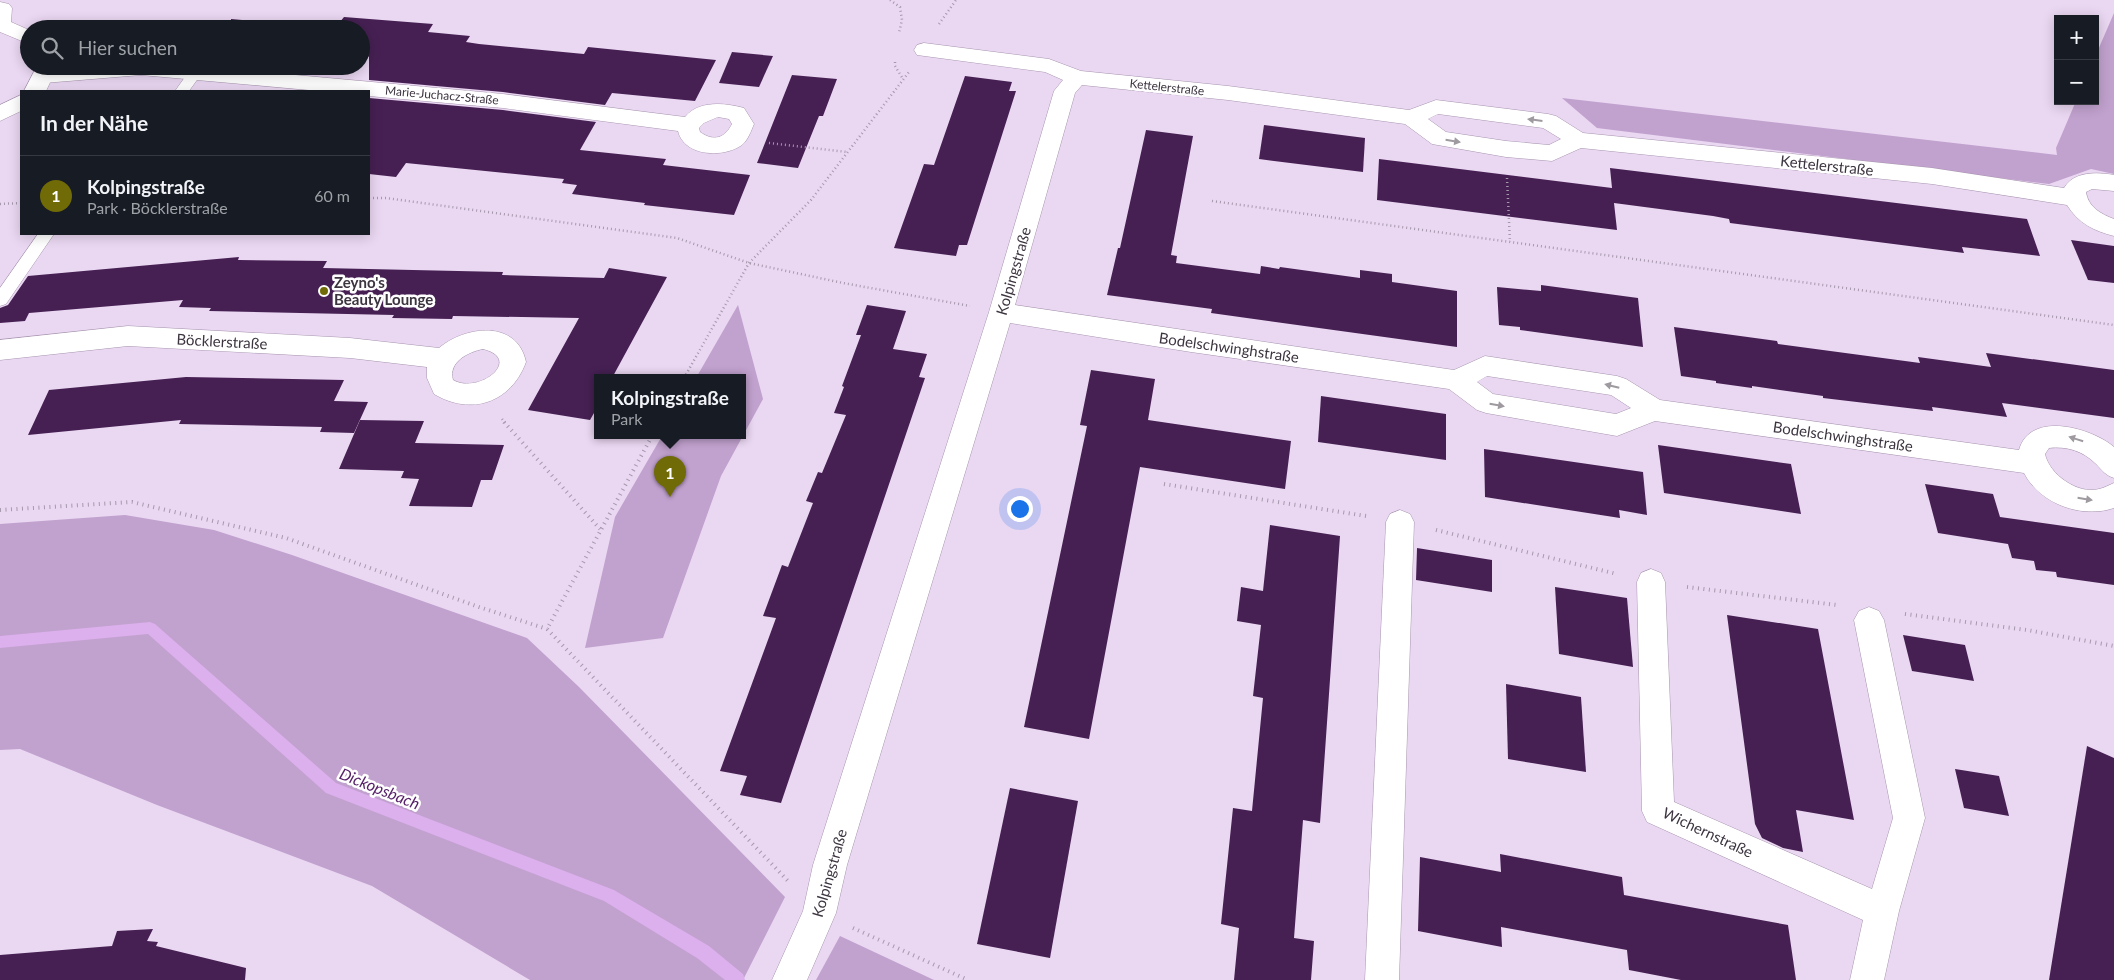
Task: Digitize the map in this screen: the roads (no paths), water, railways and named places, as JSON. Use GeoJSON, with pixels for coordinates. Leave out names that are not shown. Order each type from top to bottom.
{"type":"FeatureCollection","features":[{"type":"Feature","properties":{"kind":"street"},"geometry":{"type":"LineString","coordinates":[[2,14],[20,30]]}},
{"type":"Feature","properties":{"kind":"street","name":"Kettelerstraße"},"geometry":{"type":"LineString","coordinates":[[924,50],[1049,66],[1077,78],[1228,93],[1412,118],[1440,139],[1506,149],[1552,153],[1578,140]]}},
{"type":"Feature","properties":{"kind":"street","name":"Marie-Juchacz-Straße"},"geometry":{"type":"LineString","coordinates":[[42,78],[72,75]]}},
{"type":"Feature","properties":{"kind":"street","name":"Marie-Juchacz-Straße"},"geometry":{"type":"LineString","coordinates":[[218,75],[503,101],[690,125]]}},
{"type":"Feature","properties":{"kind":"street","name":"Kolpingstraße"},"geometry":{"type":"LineString","coordinates":[[790,979],[819,913],[830,865],[1002,312],[1065,91],[1077,78]]}},
{"type":"Feature","properties":{"kind":"street"},"geometry":{"type":"LineString","coordinates":[[0,114],[20,103]]}},
{"type":"Feature","properties":{"kind":"street","name":"Kettelerstraße"},"geometry":{"type":"LineString","coordinates":[[1412,118],[1436,107],[1454,109],[1548,121],[1578,140],[1932,176],[2074,198]]}},
{"type":"Feature","properties":{"kind":"street"},"geometry":{"type":"LineString","coordinates":[[716,110],[729,111],[740,117],[743,124],[742,130],[735,139],[717,146],[702,145],[690,138],[688,132],[690,125],[703,113],[716,110]]}},
{"type":"Feature","properties":{"kind":"street"},"geometry":{"type":"LineString","coordinates":[[2114,183],[2100,180],[2088,181],[2080,184],[2074,190],[2074,198],[2084,212],[2092,218],[2114,228]]}},
{"type":"Feature","properties":{"kind":"street","name":"Bodelschwinghstraße"},"geometry":{"type":"LineString","coordinates":[[1002,312],[1191,342],[1456,380],[1486,402],[1617,424],[1654,410]]}},
{"type":"Feature","properties":{"kind":"street","name":"Böcklerstraße"},"geometry":{"type":"LineString","coordinates":[[0,350],[128,336],[350,348],[445,359]]}},
{"type":"Feature","properties":{"kind":"street"},"geometry":{"type":"LineString","coordinates":[[483,339],[497,340],[511,349],[514,357],[512,370],[509,375],[489,391],[472,396],[455,394],[443,387],[439,375],[445,359],[453,350],[470,342],[483,339]]}},
{"type":"Feature","properties":{"kind":"street","name":"Bodelschwinghstraße"},"geometry":{"type":"LineString","coordinates":[[1456,380],[1485,366],[1617,386],[1654,410],[2033,463]]}},
{"type":"Feature","properties":{"kind":"street"},"geometry":{"type":"LineString","coordinates":[[2114,467],[2099,450],[2083,441],[2065,436],[2049,436],[2038,441],[2032,450],[2033,463],[2043,478],[2060,491],[2081,500],[2100,501],[2114,495]]}},
{"type":"Feature","properties":{"kind":"street"},"geometry":{"type":"LineString","coordinates":[[1382,980],[1400,522]]}},
{"type":"Feature","properties":{"kind":"street","name":"Wichernstraße"},"geometry":{"type":"LineString","coordinates":[[1651,582],[1658,811],[1882,911]]}},
{"type":"Feature","properties":{"kind":"street"},"geometry":{"type":"LineString","coordinates":[[1867,980],[1882,911],[1909,818],[1869,620]]}},
{"type":"Feature","properties":{"kind":"lane"},"geometry":{"type":"LineString","coordinates":[[183,90],[194,75]]}},
{"type":"Feature","properties":{"kind":"lane"},"geometry":{"type":"LineString","coordinates":[[0,300],[45,235]]}},
{"type":"Feature","properties":{"kind":"waterway","name":"Dickopsbach"},"geometry":{"type":"LineString","coordinates":[[0,642],[150,628],[331,788],[609,895],[703,952],[737,980]]}},
{"type":"Feature","properties":{"kind":"place","name":"Zeyno's Beauty Lounge"},"geometry":{"type":"Point","coordinates":[324,291]}},
{"type":"Feature","properties":{"kind":"place","name":"Kolpingstraße"},"geometry":{"type":"Point","coordinates":[670,497]}}]}
